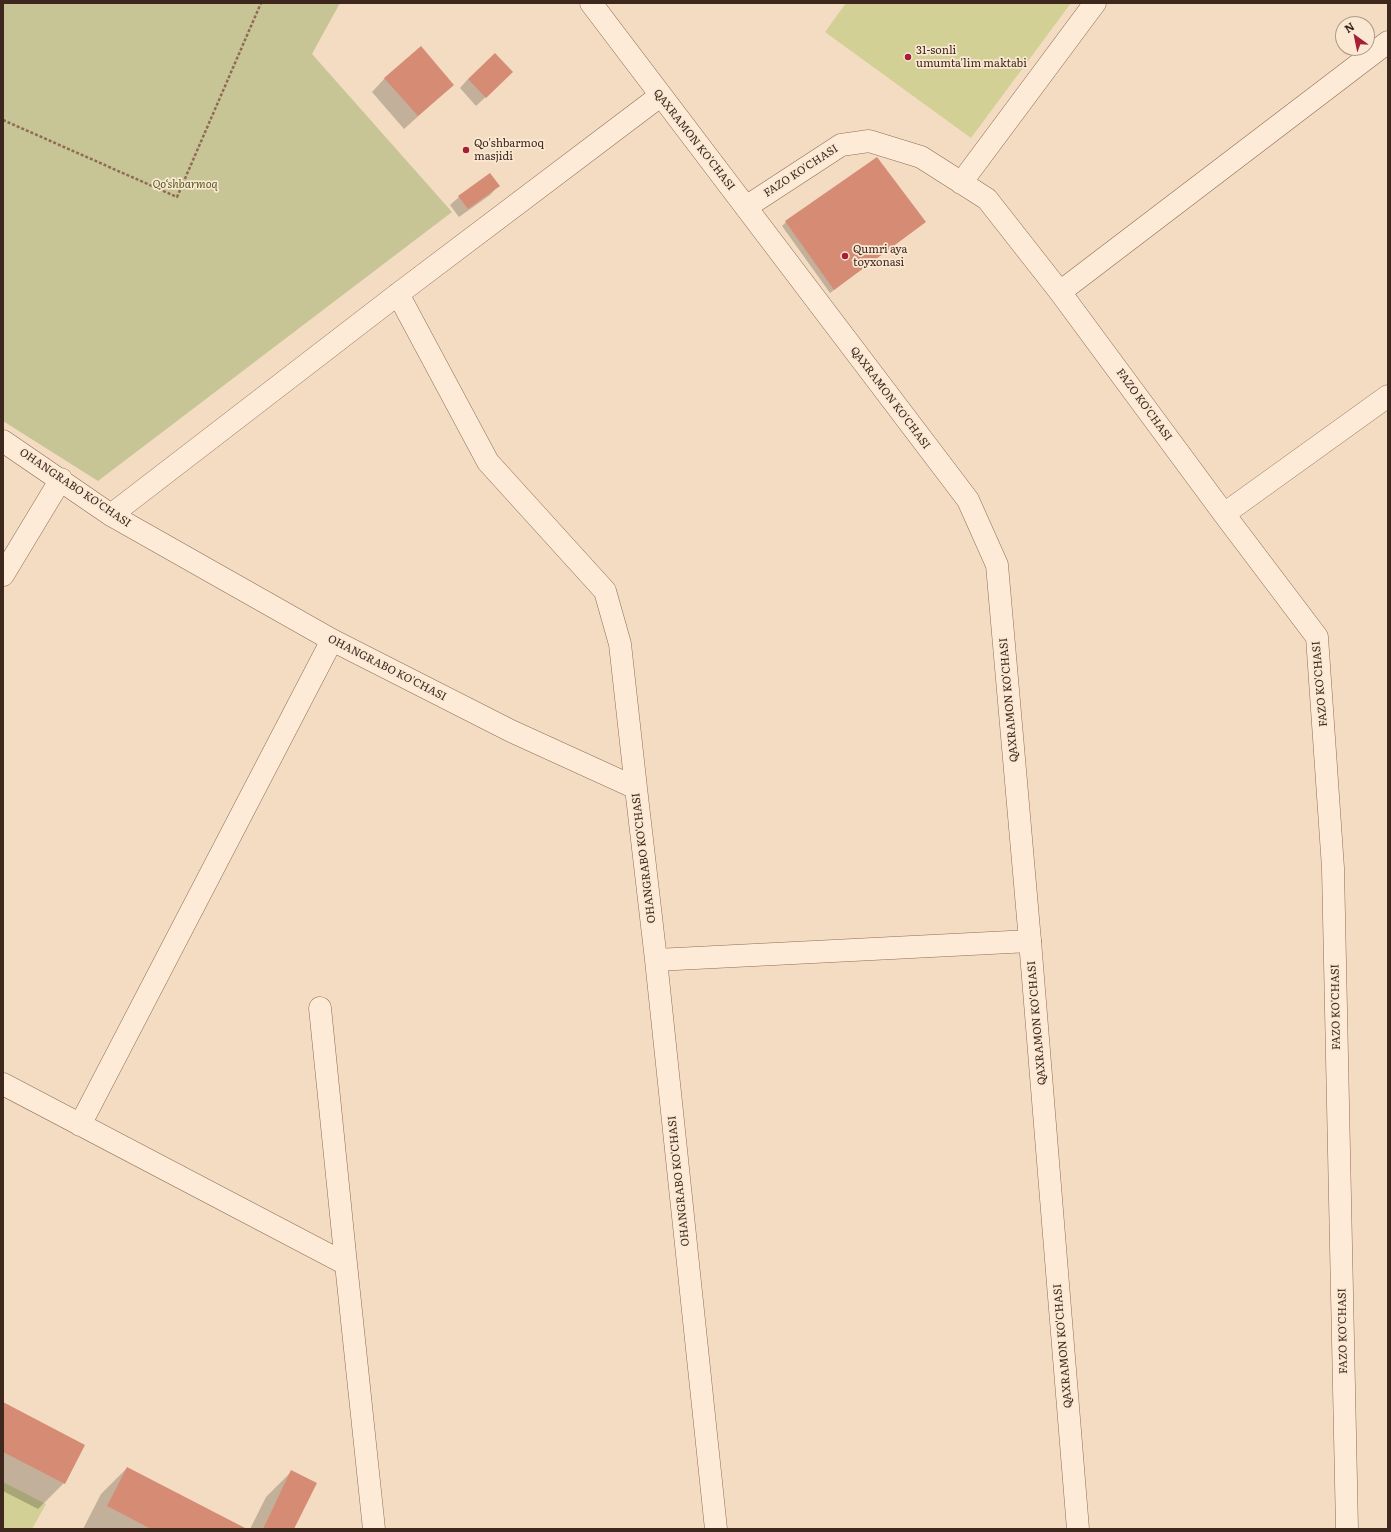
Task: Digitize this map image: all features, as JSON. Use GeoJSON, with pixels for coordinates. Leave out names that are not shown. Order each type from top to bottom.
{"type":"FeatureCollection","features":[{"type":"Feature","properties":{"kind":"street","name":"QAXRAMON KO'CHASI"},"geometry":{"type":"LineString","coordinates":[[591,3],[660,96],[968,500],[997,565],[1030,941],[1078,1529]]}},
{"type":"Feature","properties":{"kind":"street"},"geometry":{"type":"LineString","coordinates":[[962,183],[1095,3]]}},
{"type":"Feature","properties":{"kind":"street"},"geometry":{"type":"LineString","coordinates":[[1060,292],[1388,42]]}},
{"type":"Feature","properties":{"kind":"street"},"geometry":{"type":"LineString","coordinates":[[111,515],[398,294],[660,96]]}},
{"type":"Feature","properties":{"kind":"street","name":"FAZO KO'CHASI"},"geometry":{"type":"LineString","coordinates":[[746,207],[841,145],[869,141],[921,157],[987,199],[1060,292],[1317,637],[1333,868],[1347,1529]]}},
{"type":"Feature","properties":{"kind":"street"},"geometry":{"type":"LineString","coordinates":[[398,294],[488,462],[605,591],[620,644],[636,788]]}},
{"type":"Feature","properties":{"kind":"street"},"geometry":{"type":"LineString","coordinates":[[1224,514],[1388,396]]}},
{"type":"Feature","properties":{"kind":"street","name":"OHANGRABO KO'CHASI"},"geometry":{"type":"LineString","coordinates":[[3,441],[61,479],[111,515],[332,640],[511,731],[636,788],[656,960],[716,1529]]}},
{"type":"Feature","properties":{"kind":"street"},"geometry":{"type":"LineString","coordinates":[[3,576],[61,479]]}},
{"type":"Feature","properties":{"kind":"street"},"geometry":{"type":"LineString","coordinates":[[80,1125],[332,640]]}},
{"type":"Feature","properties":{"kind":"street"},"geometry":{"type":"LineString","coordinates":[[656,960],[1030,941]]}},
{"type":"Feature","properties":{"kind":"street"},"geometry":{"type":"LineString","coordinates":[[320,1008],[374,1529]]}},
{"type":"Feature","properties":{"kind":"street"},"geometry":{"type":"LineString","coordinates":[[3,1084],[346,1264]]}},
{"type":"Feature","properties":{"kind":"path"},"geometry":{"type":"LineString","coordinates":[[3,120],[177,196],[261,3]]}},
{"type":"Feature","properties":{"kind":"shaded area"},"geometry":{"type":"Polygon","coordinates":[[[846,3],[1071,3],[971,138],[825,32],[846,3]]]}},
{"type":"Feature","properties":{"kind":"shaded area"},"geometry":{"type":"Polygon","coordinates":[[[3,1482],[46,1504],[32,1529],[3,1529],[3,1482]]]}},
{"type":"Feature","properties":{"kind":"green space","name":"Qo‘shbarmoq"},"geometry":{"type":"Polygon","coordinates":[[[3,3],[340,3],[312,54],[452,212],[98,481],[3,421],[3,3]]]}},
{"type":"Feature","properties":{"kind":"building"},"geometry":{"type":"Polygon","coordinates":[[[421,46],[454,85],[418,116],[384,78],[421,46]]]}},
{"type":"Feature","properties":{"kind":"building"},"geometry":{"type":"Polygon","coordinates":[[[495,53],[513,72],[486,98],[468,79],[495,53]]]}},
{"type":"Feature","properties":{"kind":"building","name":"Qumri aya toyxonasi"},"geometry":{"type":"Polygon","coordinates":[[[877,157],[926,222],[834,290],[785,221],[877,157]]]}},
{"type":"Feature","properties":{"kind":"building"},"geometry":{"type":"Polygon","coordinates":[[[490,173],[500,186],[468,209],[458,196],[490,173]]]}},
{"type":"Feature","properties":{"kind":"building"},"geometry":{"type":"Polygon","coordinates":[[[3,1402],[85,1445],[65,1484],[3,1452],[3,1402]]]}},
{"type":"Feature","properties":{"kind":"building"},"geometry":{"type":"Polygon","coordinates":[[[127,1467],[247,1529],[151,1529],[107,1506],[127,1467]]]}},
{"type":"Feature","properties":{"kind":"building"},"geometry":{"type":"Polygon","coordinates":[[[291,1470],[317,1483],[294,1529],[263,1529],[291,1470]]]}},
{"type":"Feature","properties":{"kind":"place","name":"31-sonli umumta'lim maktabi"},"geometry":{"type":"Point","coordinates":[908,57]}},
{"type":"Feature","properties":{"kind":"place","name":"Qo'shbarmoq masjidi"},"geometry":{"type":"Point","coordinates":[466,150]}},
{"type":"Feature","properties":{"kind":"place","name":"Qumri aya toyxonasi"},"geometry":{"type":"Point","coordinates":[845,256]}}]}
